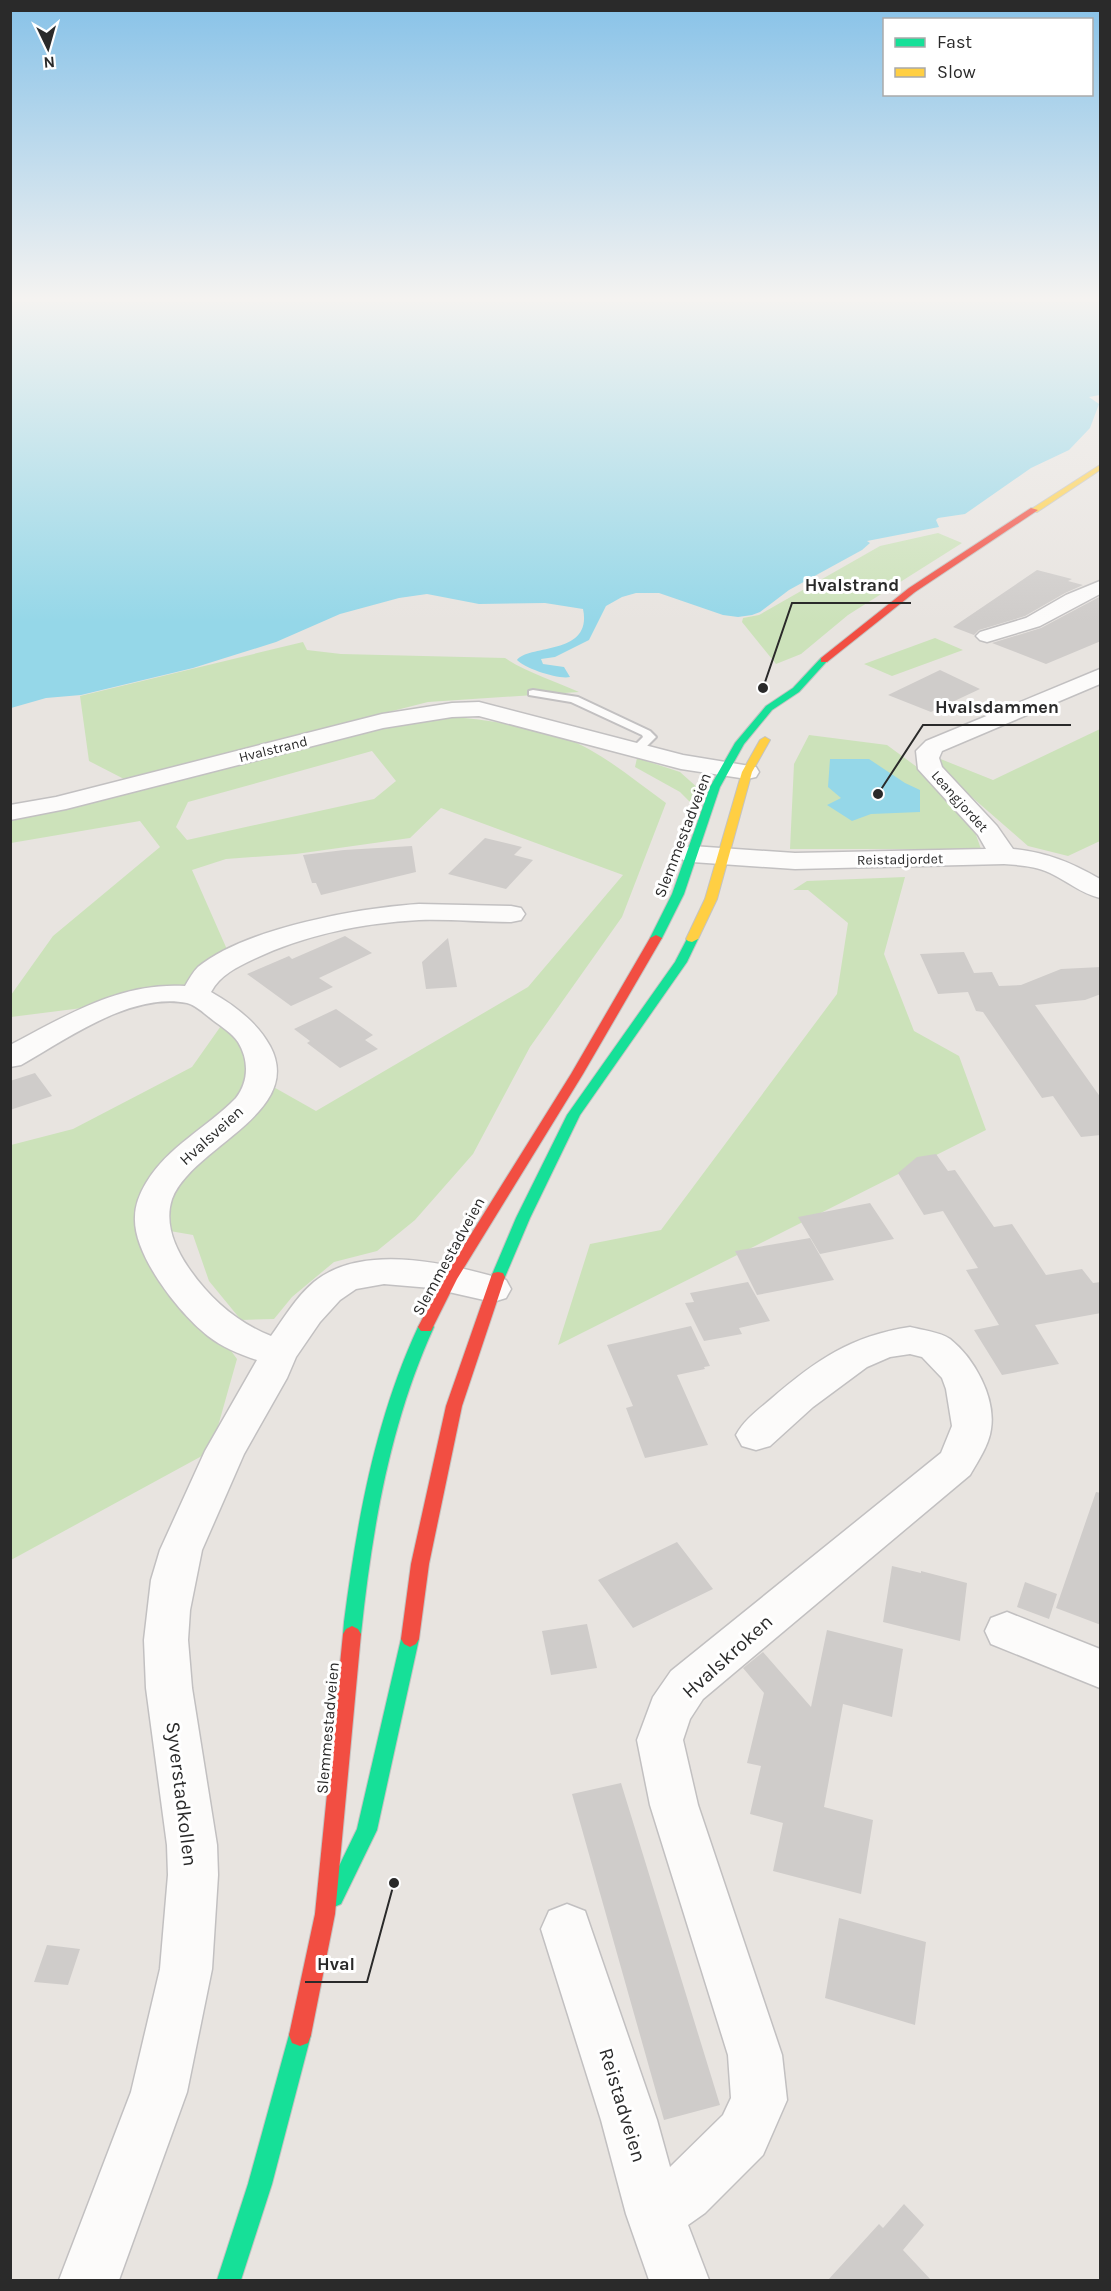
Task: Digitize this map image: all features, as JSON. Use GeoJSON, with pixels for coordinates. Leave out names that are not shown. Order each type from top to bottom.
{"type":"FeatureCollection","features":[{"type":"Feature","properties":{"kind":"main road","name":"Slemmestadveien"},"geometry":{"type":"LineString","coordinates":[[326,1914],[367,1830],[412,1624],[420,1564],[454,1406],[493,1288],[523,1218],[574,1115],[681,962],[711,899],[739,795],[736,770],[740,743],[769,708],[796,690],[833,652],[912,590],[1101,467]]}},
{"type":"Feature","properties":{"kind":"main road"},"geometry":{"type":"LineString","coordinates":[[791,711],[796,690]]}},
{"type":"Feature","properties":{"kind":"main road","name":"Slemmestadveien"},"geometry":{"type":"LineString","coordinates":[[229,2280],[260,2184],[295,2059],[326,1914],[354,1613],[376,1477],[389,1420],[407,1366],[450,1279],[648,954],[678,894],[715,787],[736,770],[773,730]]}},
{"type":"Feature","properties":{"kind":"street"},"geometry":{"type":"LineString","coordinates":[[987,636],[1033,622],[1073,599],[1101,587]]}},
{"type":"Feature","properties":{"kind":"street","name":"Leangjordet"},"geometry":{"type":"LineString","coordinates":[[1004,856],[988,831],[930,769],[928,751],[934,746],[1101,676]]}},
{"type":"Feature","properties":{"kind":"street","name":"Hvalstrand"},"geometry":{"type":"LineString","coordinates":[[10,813],[57,804],[382,721],[452,710],[479,710],[512,716],[635,751],[681,762],[736,770]]}},
{"type":"Feature","properties":{"kind":"street","name":"Reistadjordet"},"geometry":{"type":"LineString","coordinates":[[692,854],[795,861],[1004,856],[1057,866],[1101,890]]}},
{"type":"Feature","properties":{"kind":"street"},"geometry":{"type":"LineString","coordinates":[[194,995],[208,974],[236,957],[267,944],[324,926],[418,912],[512,914]]}},
{"type":"Feature","properties":{"kind":"street","name":"Hvalsveien"},"geometry":{"type":"LineString","coordinates":[[10,1058],[100,1009],[126,1000],[159,993],[194,995],[217,1008],[247,1032],[259,1055],[262,1077],[256,1094],[232,1121],[179,1162],[159,1189],[150,1216],[158,1252],[194,1302],[217,1325],[256,1347],[279,1353]]}},
{"type":"Feature","properties":{"kind":"street"},"geometry":{"type":"LineString","coordinates":[[279,1353],[307,1313],[328,1290],[341,1281],[371,1273],[398,1271],[493,1288]]}},
{"type":"Feature","properties":{"kind":"street","name":"Hvalskroken"},"geometry":{"type":"LineString","coordinates":[[655,2214],[685,2193],[743,2135],[759,2100],[755,2055],[674,1805],[660,1740],[669,1711],[687,1685],[956,1464],[972,1427],[964,1381],[950,1360],[928,1342],[907,1338],[867,1350],[811,1386],[756,1435]]}},
{"type":"Feature","properties":{"kind":"street","name":"Syverstadkollen"},"geometry":{"type":"LineString","coordinates":[[89,2280],[159,2092],[186,1969],[193,1875],[192,1845],[169,1688],[166,1640],[172,1580],[181,1550],[225,1451],[268,1378],[279,1353]]}},
{"type":"Feature","properties":{"kind":"street"},"geometry":{"type":"LineString","coordinates":[[1007,1630],[1101,1668]]}},
{"type":"Feature","properties":{"kind":"street","name":"Reistadveien"},"geometry":{"type":"LineString","coordinates":[[567,1929],[629,2120],[655,2214],[679,2280]]}},
{"type":"Feature","properties":{"kind":"lane"},"geometry":{"type":"LineString","coordinates":[[533,693],[574,699],[650,737],[635,751]]}},
{"type":"Feature","properties":{"kind":"green space"},"geometry":{"type":"Polygon","coordinates":[[[938,533],[962,543],[848,615],[801,654],[776,664],[742,622],[743,618],[759,615],[880,546],[938,533]]]}},
{"type":"Feature","properties":{"kind":"green space"},"geometry":{"type":"Polygon","coordinates":[[[935,638],[963,650],[892,676],[864,664],[935,638]]]}},
{"type":"Feature","properties":{"kind":"green space"},"geometry":{"type":"Polygon","coordinates":[[[303,642],[307,650],[341,654],[505,658],[531,672],[579,692],[428,702],[124,779],[89,761],[80,696],[303,642]]]}},
{"type":"Feature","properties":{"kind":"green space"},"geometry":{"type":"Polygon","coordinates":[[[446,716],[476,719],[550,733],[592,751],[666,803],[622,917],[530,1047],[473,1154],[415,1220],[377,1251],[334,1262],[292,1297],[274,1319],[241,1320],[209,1281],[193,1235],[141,1226],[237,1359],[211,1451],[11,1560],[11,1145],[73,1129],[192,1067],[223,1023],[201,1006],[161,998],[11,1017],[11,995],[53,936],[160,847],[140,821],[11,843],[11,821],[391,726],[446,716]],[[372,751],[188,802],[176,827],[187,840],[374,799],[396,781],[372,751]],[[441,808],[410,838],[296,854],[226,859],[192,870],[229,954],[194,973],[270,1085],[316,1111],[528,987],[623,875],[441,808]]]}},
{"type":"Feature","properties":{"kind":"green space"},"geometry":{"type":"Polygon","coordinates":[[[1100,729],[1100,841],[1068,856],[1028,846],[943,772],[938,758],[993,780],[1100,729]]]}},
{"type":"Feature","properties":{"kind":"green space"},"geometry":{"type":"Polygon","coordinates":[[[809,735],[887,745],[921,770],[975,832],[981,849],[790,849],[794,764],[809,735]]]}},
{"type":"Feature","properties":{"kind":"green space"},"geometry":{"type":"Polygon","coordinates":[[[637,758],[680,772],[699,789],[697,805],[691,803],[680,792],[635,767],[637,758]]]}},
{"type":"Feature","properties":{"kind":"green space"},"geometry":{"type":"Polygon","coordinates":[[[905,877],[884,954],[914,1031],[959,1056],[986,1130],[558,1345],[590,1244],[661,1230],[837,994],[848,923],[808,890],[793,890],[807,881],[905,877]]]}},
{"type":"Feature","properties":{"kind":"water"},"geometry":{"type":"Polygon","coordinates":[[[11,409],[1097,409],[1090,428],[1069,450],[1031,468],[965,514],[938,518],[936,520],[939,527],[867,541],[870,543],[862,550],[789,590],[760,612],[738,617],[723,615],[659,593],[636,593],[622,597],[606,606],[589,640],[555,657],[541,659],[543,664],[564,667],[570,677],[542,673],[517,660],[524,655],[570,642],[579,635],[584,624],[583,609],[545,603],[479,604],[427,594],[399,598],[340,614],[276,642],[193,668],[81,695],[46,698],[11,708],[11,409]]]}},
{"type":"Feature","properties":{"kind":"water"},"geometry":{"type":"Polygon","coordinates":[[[830,759],[869,759],[905,783],[920,790],[920,812],[871,814],[852,821],[827,805],[841,798],[828,787],[830,759]]]}},
{"type":"Feature","properties":{"kind":"building"},"geometry":{"type":"Polygon","coordinates":[[[1037,570],[1072,579],[1068,581],[1083,585],[1025,616],[979,630],[974,635],[953,627],[1037,570]]]}},
{"type":"Feature","properties":{"kind":"building"},"geometry":{"type":"Polygon","coordinates":[[[1101,596],[1101,641],[1046,664],[992,643],[1041,628],[1101,596]]]}},
{"type":"Feature","properties":{"kind":"building"},"geometry":{"type":"Polygon","coordinates":[[[940,670],[980,689],[931,712],[888,695],[940,670]]]}},
{"type":"Feature","properties":{"kind":"building"},"geometry":{"type":"Polygon","coordinates":[[[485,838],[522,847],[514,855],[533,860],[506,889],[448,874],[485,838]]]}},
{"type":"Feature","properties":{"kind":"building"},"geometry":{"type":"Polygon","coordinates":[[[412,846],[416,872],[321,895],[316,883],[312,883],[303,855],[344,850],[412,846]]]}},
{"type":"Feature","properties":{"kind":"building"},"geometry":{"type":"Polygon","coordinates":[[[345,936],[372,953],[319,978],[333,987],[291,1006],[247,974],[289,956],[292,959],[345,936]]]}},
{"type":"Feature","properties":{"kind":"building"},"geometry":{"type":"Polygon","coordinates":[[[448,938],[457,987],[426,989],[422,962],[448,938]]]}},
{"type":"Feature","properties":{"kind":"building"},"geometry":{"type":"Polygon","coordinates":[[[964,952],[974,973],[992,972],[999,986],[1021,985],[1061,969],[1101,967],[1101,994],[1085,1000],[1035,1005],[1101,1098],[1101,1135],[1081,1137],[1053,1096],[1042,1098],[983,1012],[976,1011],[968,992],[938,994],[920,954],[964,952]]]}},
{"type":"Feature","properties":{"kind":"building"},"geometry":{"type":"Polygon","coordinates":[[[336,1009],[373,1035],[365,1040],[378,1049],[340,1068],[307,1043],[310,1041],[294,1029],[336,1009]]]}},
{"type":"Feature","properties":{"kind":"building"},"geometry":{"type":"Polygon","coordinates":[[[35,1073],[52,1096],[10,1110],[10,1081],[35,1073]]]}},
{"type":"Feature","properties":{"kind":"building"},"geometry":{"type":"Polygon","coordinates":[[[936,1154],[948,1171],[955,1170],[994,1227],[1012,1224],[1046,1275],[1082,1269],[1093,1283],[1101,1282],[1101,1313],[1035,1325],[1059,1364],[1002,1375],[974,1330],[999,1325],[966,1270],[978,1268],[943,1211],[924,1215],[898,1173],[917,1157],[936,1154]]]}},
{"type":"Feature","properties":{"kind":"building"},"geometry":{"type":"Polygon","coordinates":[[[870,1203],[894,1239],[820,1254],[798,1217],[870,1203]]]}},
{"type":"Feature","properties":{"kind":"building"},"geometry":{"type":"Polygon","coordinates":[[[810,1238],[834,1280],[757,1295],[735,1251],[810,1238]]]}},
{"type":"Feature","properties":{"kind":"building"},"geometry":{"type":"Polygon","coordinates":[[[748,1282],[770,1321],[739,1328],[742,1334],[704,1341],[685,1303],[694,1302],[690,1293],[748,1282]]]}},
{"type":"Feature","properties":{"kind":"building"},"geometry":{"type":"Polygon","coordinates":[[[691,1326],[710,1366],[677,1375],[708,1445],[645,1458],[626,1408],[633,1406],[607,1345],[691,1326]]]}},
{"type":"Feature","properties":{"kind":"building"},"geometry":{"type":"Polygon","coordinates":[[[1096,1492],[1101,1493],[1101,1625],[1056,1608],[1096,1492]]]}},
{"type":"Feature","properties":{"kind":"building"},"geometry":{"type":"Polygon","coordinates":[[[677,1542],[713,1589],[633,1628],[598,1580],[677,1542]]]}},
{"type":"Feature","properties":{"kind":"building"},"geometry":{"type":"Polygon","coordinates":[[[892,1566],[967,1583],[960,1641],[883,1622],[892,1566]]]}},
{"type":"Feature","properties":{"kind":"building"},"geometry":{"type":"Polygon","coordinates":[[[1025,1582],[1057,1594],[1049,1619],[1017,1607],[1025,1582]]]}},
{"type":"Feature","properties":{"kind":"building"},"geometry":{"type":"Polygon","coordinates":[[[587,1624],[597,1668],[551,1675],[542,1631],[587,1624]]]}},
{"type":"Feature","properties":{"kind":"building"},"geometry":{"type":"Polygon","coordinates":[[[827,1630],[903,1649],[892,1717],[843,1704],[824,1807],[873,1820],[861,1894],[773,1871],[783,1823],[750,1814],[761,1766],[747,1763],[764,1693],[743,1668],[763,1652],[811,1707],[827,1630]]]}},
{"type":"Feature","properties":{"kind":"building"},"geometry":{"type":"Polygon","coordinates":[[[621,1783],[720,2105],[664,2120],[572,1794],[621,1783]]]}},
{"type":"Feature","properties":{"kind":"building"},"geometry":{"type":"Polygon","coordinates":[[[839,1918],[926,1942],[915,2025],[825,1998],[839,1918]]]}},
{"type":"Feature","properties":{"kind":"building"},"geometry":{"type":"Polygon","coordinates":[[[47,1945],[80,1949],[68,1985],[34,1982],[47,1945]]]}},
{"type":"Feature","properties":{"kind":"building"},"geometry":{"type":"Polygon","coordinates":[[[904,2204],[924,2225],[903,2250],[931,2280],[828,2280],[879,2224],[883,2228],[904,2204]]]}},
{"type":"Feature","properties":{"kind":"traffic: fast"},"geometry":{"type":"LineString","coordinates":[[656,938],[678,894],[715,787],[740,743],[769,708],[796,690],[824,660]]}},
{"type":"Feature","properties":{"kind":"traffic: fast"},"geometry":{"type":"LineString","coordinates":[[498,1277],[523,1218],[574,1115],[681,962],[692,939]]}},
{"type":"Feature","properties":{"kind":"traffic: fast"},"geometry":{"type":"LineString","coordinates":[[352,1634],[356,1598],[381,1456],[395,1404],[426,1327]]}},
{"type":"Feature","properties":{"kind":"traffic: fast"},"geometry":{"type":"LineString","coordinates":[[334,1897],[367,1830],[410,1639]]}},
{"type":"Feature","properties":{"kind":"traffic: fast"},"geometry":{"type":"LineString","coordinates":[[229,2280],[260,2184],[300,2035]]}},
{"type":"Feature","properties":{"kind":"traffic: slow"},"geometry":{"type":"LineString","coordinates":[[1034,510],[1100,467]]}},
{"type":"Feature","properties":{"kind":"traffic: slow"},"geometry":{"type":"LineString","coordinates":[[692,939],[711,899],[747,772],[765,740]]}},
{"type":"Feature","properties":{"kind":"traffic: jam"},"geometry":{"type":"LineString","coordinates":[[824,660],[912,590],[1034,510]]}},
{"type":"Feature","properties":{"kind":"traffic: jam"},"geometry":{"type":"LineString","coordinates":[[426,1327],[450,1279],[577,1074],[656,938]]}},
{"type":"Feature","properties":{"kind":"traffic: jam"},"geometry":{"type":"LineString","coordinates":[[410,1639],[420,1564],[454,1406],[498,1277]]}},
{"type":"Feature","properties":{"kind":"traffic: jam"},"geometry":{"type":"LineString","coordinates":[[300,2035],[325,1914],[352,1634]]}},
{"type":"Feature","properties":{"kind":"place","name":"Hvalstrand"},"geometry":{"type":"Point","coordinates":[763,688]}},
{"type":"Feature","properties":{"kind":"place","name":"Hvalsdammen"},"geometry":{"type":"Point","coordinates":[878,794]}},
{"type":"Feature","properties":{"kind":"place","name":"Hval"},"geometry":{"type":"Point","coordinates":[394,1883]}}]}
